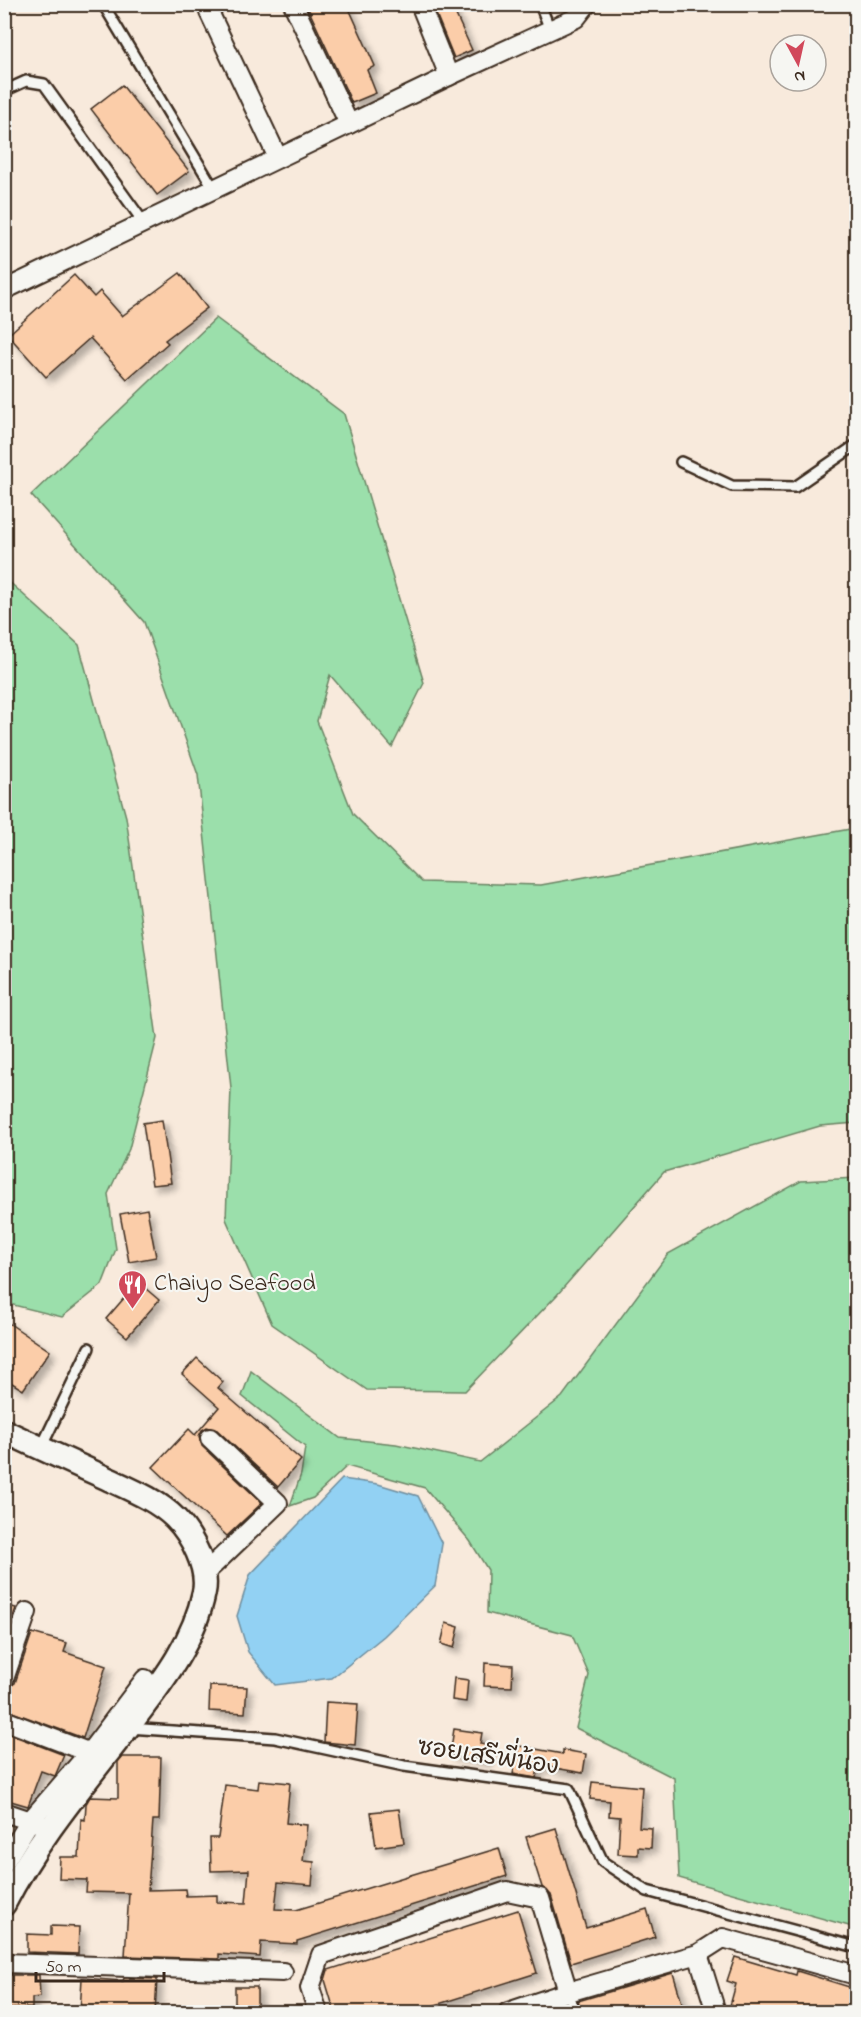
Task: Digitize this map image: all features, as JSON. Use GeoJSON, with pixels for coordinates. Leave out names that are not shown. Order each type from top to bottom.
{"type":"FeatureCollection","features":[{"type":"Feature","properties":{"kind":"street"},"geometry":{"type":"LineString","coordinates":[[293,4],[349,124]]}},
{"type":"Feature","properties":{"kind":"street"},"geometry":{"type":"LineString","coordinates":[[420,4],[449,76]]}},
{"type":"Feature","properties":{"kind":"street"},"geometry":{"type":"LineString","coordinates":[[4,290],[449,76],[576,18],[587,4]]}},
{"type":"Feature","properties":{"kind":"street"},"geometry":{"type":"LineString","coordinates":[[209,12],[278,158]]}},
{"type":"Feature","properties":{"kind":"street"},"geometry":{"type":"LineString","coordinates":[[4,1431],[139,1494],[174,1517],[191,1539],[204,1574],[205,1590],[193,1626],[166,1678],[128,1728],[97,1756],[4,1863]]}},
{"type":"Feature","properties":{"kind":"street"},"geometry":{"type":"LineString","coordinates":[[204,1574],[278,1503],[210,1438]]}},
{"type":"Feature","properties":{"kind":"street"},"geometry":{"type":"LineString","coordinates":[[4,1679],[27,1612]]}},
{"type":"Feature","properties":{"kind":"street"},"geometry":{"type":"LineString","coordinates":[[97,1756],[145,1678]]}},
{"type":"Feature","properties":{"kind":"street"},"geometry":{"type":"LineString","coordinates":[[4,1720],[97,1756]]}},
{"type":"Feature","properties":{"kind":"street"},"geometry":{"type":"LineString","coordinates":[[4,1812],[40,1824]]}},
{"type":"Feature","properties":{"kind":"street"},"geometry":{"type":"LineString","coordinates":[[4,1904],[20,1873],[40,1824]]}},
{"type":"Feature","properties":{"kind":"street"},"geometry":{"type":"LineString","coordinates":[[318,2013],[310,1988],[321,1955],[507,1891],[540,1898],[568,1992]]}},
{"type":"Feature","properties":{"kind":"street"},"geometry":{"type":"LineString","coordinates":[[508,2013],[568,1992],[698,1954],[723,1938],[856,1975]]}},
{"type":"Feature","properties":{"kind":"street"},"geometry":{"type":"LineString","coordinates":[[698,1954],[716,2013]]}},
{"type":"Feature","properties":{"kind":"street"},"geometry":{"type":"LineString","coordinates":[[4,1964],[283,1972]]}},
{"type":"Feature","properties":{"kind":"lane"},"geometry":{"type":"LineString","coordinates":[[103,4],[214,189]]}},
{"type":"Feature","properties":{"kind":"lane"},"geometry":{"type":"LineString","coordinates":[[540,4],[550,30]]}},
{"type":"Feature","properties":{"kind":"lane"},"geometry":{"type":"LineString","coordinates":[[4,91],[26,81],[44,84],[144,223]]}},
{"type":"Feature","properties":{"kind":"lane"},"geometry":{"type":"LineString","coordinates":[[681,462],[732,486],[795,488],[856,445]]}},
{"type":"Feature","properties":{"kind":"lane"},"geometry":{"type":"LineString","coordinates":[[41,1448],[89,1348]]}},
{"type":"Feature","properties":{"kind":"lane","name":"ซอยเสรีพี่น้อง"},"geometry":{"type":"LineString","coordinates":[[128,1728],[274,1738],[404,1766],[569,1789],[603,1862],[647,1891],[856,1947]]}},
{"type":"Feature","properties":{"kind":"lane"},"geometry":{"type":"LineString","coordinates":[[568,1992],[575,2013]]}},
{"type":"Feature","properties":{"kind":"green space"},"geometry":{"type":"Polygon","coordinates":[[[216,318],[344,414],[424,683],[392,747],[330,675],[317,721],[353,814],[422,882],[541,885],[856,828],[856,1123],[820,1126],[664,1172],[557,1295],[465,1391],[367,1390],[272,1324],[226,1219],[231,1088],[198,775],[144,622],[31,495],[216,318]]]}},
{"type":"Feature","properties":{"kind":"green space"},"geometry":{"type":"Polygon","coordinates":[[[5,578],[79,645],[126,817],[157,1038],[129,1149],[108,1194],[116,1249],[102,1285],[62,1317],[5,1303],[5,578]]]}},
{"type":"Feature","properties":{"kind":"green space"},"geometry":{"type":"Polygon","coordinates":[[[856,1178],[856,1928],[679,1878],[674,1778],[576,1728],[589,1675],[572,1635],[487,1613],[488,1570],[470,1541],[425,1488],[347,1466],[313,1498],[290,1506],[301,1474],[305,1447],[242,1396],[251,1371],[340,1438],[396,1444],[480,1462],[562,1397],[668,1254],[801,1181],[856,1178]]]}},
{"type":"Feature","properties":{"kind":"water"},"geometry":{"type":"Polygon","coordinates":[[[342,1479],[378,1484],[418,1496],[442,1544],[435,1586],[384,1636],[332,1678],[275,1685],[248,1652],[237,1616],[250,1575],[342,1479]]]}},
{"type":"Feature","properties":{"kind":"building"},"geometry":{"type":"Polygon","coordinates":[[[306,4],[347,4],[375,66],[367,70],[376,93],[352,103],[306,4]]]}},
{"type":"Feature","properties":{"kind":"building"},"geometry":{"type":"Polygon","coordinates":[[[432,4],[451,4],[472,50],[454,58],[432,4]]]}},
{"type":"Feature","properties":{"kind":"building"},"geometry":{"type":"Polygon","coordinates":[[[122,85],[189,171],[157,195],[91,109],[122,85]]]}},
{"type":"Feature","properties":{"kind":"building"},"geometry":{"type":"Polygon","coordinates":[[[180,273],[207,308],[165,340],[168,343],[127,379],[90,338],[46,377],[8,335],[74,275],[94,297],[100,291],[122,316],[180,273]]]}},
{"type":"Feature","properties":{"kind":"building"},"geometry":{"type":"Polygon","coordinates":[[[162,1120],[171,1183],[152,1185],[143,1123],[162,1120]]]}},
{"type":"Feature","properties":{"kind":"building"},"geometry":{"type":"Polygon","coordinates":[[[147,1209],[156,1257],[129,1262],[120,1214],[147,1209]]]}},
{"type":"Feature","properties":{"kind":"building","name":"Chaiyo Seafood"},"geometry":{"type":"Polygon","coordinates":[[[138,1282],[159,1300],[127,1337],[106,1319],[138,1282]]]}},
{"type":"Feature","properties":{"kind":"building"},"geometry":{"type":"Polygon","coordinates":[[[4,1320],[50,1351],[23,1390],[4,1378],[4,1320]]]}},
{"type":"Feature","properties":{"kind":"building"},"geometry":{"type":"Polygon","coordinates":[[[197,1358],[223,1382],[218,1388],[301,1460],[278,1487],[217,1430],[207,1427],[202,1430],[199,1436],[202,1446],[262,1503],[227,1536],[153,1467],[189,1429],[195,1435],[219,1407],[182,1374],[197,1358]]]}},
{"type":"Feature","properties":{"kind":"building"},"geometry":{"type":"Polygon","coordinates":[[[4,1605],[16,1608],[4,1643],[4,1605]]]}},
{"type":"Feature","properties":{"kind":"building"},"geometry":{"type":"Polygon","coordinates":[[[446,1623],[459,1627],[454,1648],[441,1644],[446,1623]]]}},
{"type":"Feature","properties":{"kind":"building"},"geometry":{"type":"Polygon","coordinates":[[[32,1633],[67,1643],[64,1652],[106,1666],[83,1738],[4,1709],[4,1690],[15,1683],[32,1633]]]}},
{"type":"Feature","properties":{"kind":"building"},"geometry":{"type":"Polygon","coordinates":[[[485,1663],[513,1665],[512,1687],[484,1686],[485,1663]]]}},
{"type":"Feature","properties":{"kind":"building"},"geometry":{"type":"Polygon","coordinates":[[[454,1678],[468,1680],[466,1702],[452,1700],[454,1678]]]}},
{"type":"Feature","properties":{"kind":"building"},"geometry":{"type":"Polygon","coordinates":[[[210,1686],[247,1687],[245,1713],[209,1711],[210,1686]]]}},
{"type":"Feature","properties":{"kind":"building"},"geometry":{"type":"Polygon","coordinates":[[[326,1702],[358,1704],[355,1745],[324,1742],[326,1702]]]}},
{"type":"Feature","properties":{"kind":"building"},"geometry":{"type":"Polygon","coordinates":[[[454,1729],[482,1733],[480,1744],[490,1746],[487,1761],[450,1755],[454,1729]]]}},
{"type":"Feature","properties":{"kind":"building"},"geometry":{"type":"Polygon","coordinates":[[[4,1732],[64,1755],[55,1776],[41,1771],[28,1806],[4,1799],[4,1732]]]}},
{"type":"Feature","properties":{"kind":"building"},"geometry":{"type":"Polygon","coordinates":[[[519,1746],[563,1754],[563,1750],[586,1754],[583,1773],[539,1765],[536,1778],[513,1774],[519,1746]]]}},
{"type":"Feature","properties":{"kind":"building"},"geometry":{"type":"Polygon","coordinates":[[[122,1757],[161,1757],[159,1820],[153,1820],[148,1890],[185,1889],[186,1896],[217,1895],[217,1902],[246,1903],[249,1870],[211,1871],[210,1838],[218,1838],[225,1785],[258,1789],[259,1780],[290,1783],[286,1823],[307,1825],[303,1861],[314,1862],[312,1885],[278,1882],[275,1909],[296,1910],[499,1848],[507,1876],[297,1941],[297,1944],[261,1942],[260,1957],[219,1954],[219,1959],[125,1956],[129,1893],[86,1892],[87,1880],[59,1879],[60,1857],[79,1857],[81,1819],[85,1820],[86,1804],[90,1797],[118,1798],[118,1762],[122,1757]]]}},
{"type":"Feature","properties":{"kind":"building"},"geometry":{"type":"Polygon","coordinates":[[[592,1782],[642,1787],[639,1827],[652,1828],[651,1848],[638,1847],[638,1855],[618,1854],[620,1817],[609,1816],[610,1801],[590,1799],[592,1782]]]}},
{"type":"Feature","properties":{"kind":"building"},"geometry":{"type":"Polygon","coordinates":[[[399,1809],[404,1843],[376,1847],[371,1812],[399,1809]]]}},
{"type":"Feature","properties":{"kind":"building"},"geometry":{"type":"Polygon","coordinates":[[[556,1828],[586,1928],[647,1909],[655,1937],[571,1963],[551,1895],[542,1887],[526,1837],[556,1828]]]}},
{"type":"Feature","properties":{"kind":"building"},"geometry":{"type":"Polygon","coordinates":[[[518,1910],[537,1973],[410,2013],[335,2013],[325,1980],[328,1970],[518,1910]]]}},
{"type":"Feature","properties":{"kind":"building"},"geometry":{"type":"Polygon","coordinates":[[[51,1926],[79,1927],[78,1954],[27,1952],[27,1934],[51,1935],[51,1926]]]}},
{"type":"Feature","properties":{"kind":"building"},"geometry":{"type":"Polygon","coordinates":[[[735,1957],[796,1975],[797,1971],[856,1989],[856,2013],[728,2013],[736,1984],[727,1981],[735,1957]]]}},
{"type":"Feature","properties":{"kind":"building"},"geometry":{"type":"Polygon","coordinates":[[[673,1973],[685,2013],[582,2013],[578,2001],[673,1973]]]}},
{"type":"Feature","properties":{"kind":"building"},"geometry":{"type":"Polygon","coordinates":[[[4,1975],[39,1975],[40,1997],[32,1998],[32,2008],[4,2009],[4,1975]]]}},
{"type":"Feature","properties":{"kind":"building"},"geometry":{"type":"Polygon","coordinates":[[[82,1978],[123,1981],[124,1978],[157,1979],[155,2013],[80,2013],[82,1978]]]}},
{"type":"Feature","properties":{"kind":"building"},"geometry":{"type":"Polygon","coordinates":[[[235,1987],[257,1987],[257,2013],[235,2013],[235,1987]]]}},
{"type":"Feature","properties":{"kind":"building"},"geometry":{"type":"Polygon","coordinates":[[[565,2005],[568,2013],[542,2013],[565,2005]]]}},
{"type":"Feature","properties":{"kind":"place","name":"Chaiyo Seafood"},"geometry":{"type":"Point","coordinates":[133,1310]}}]}
